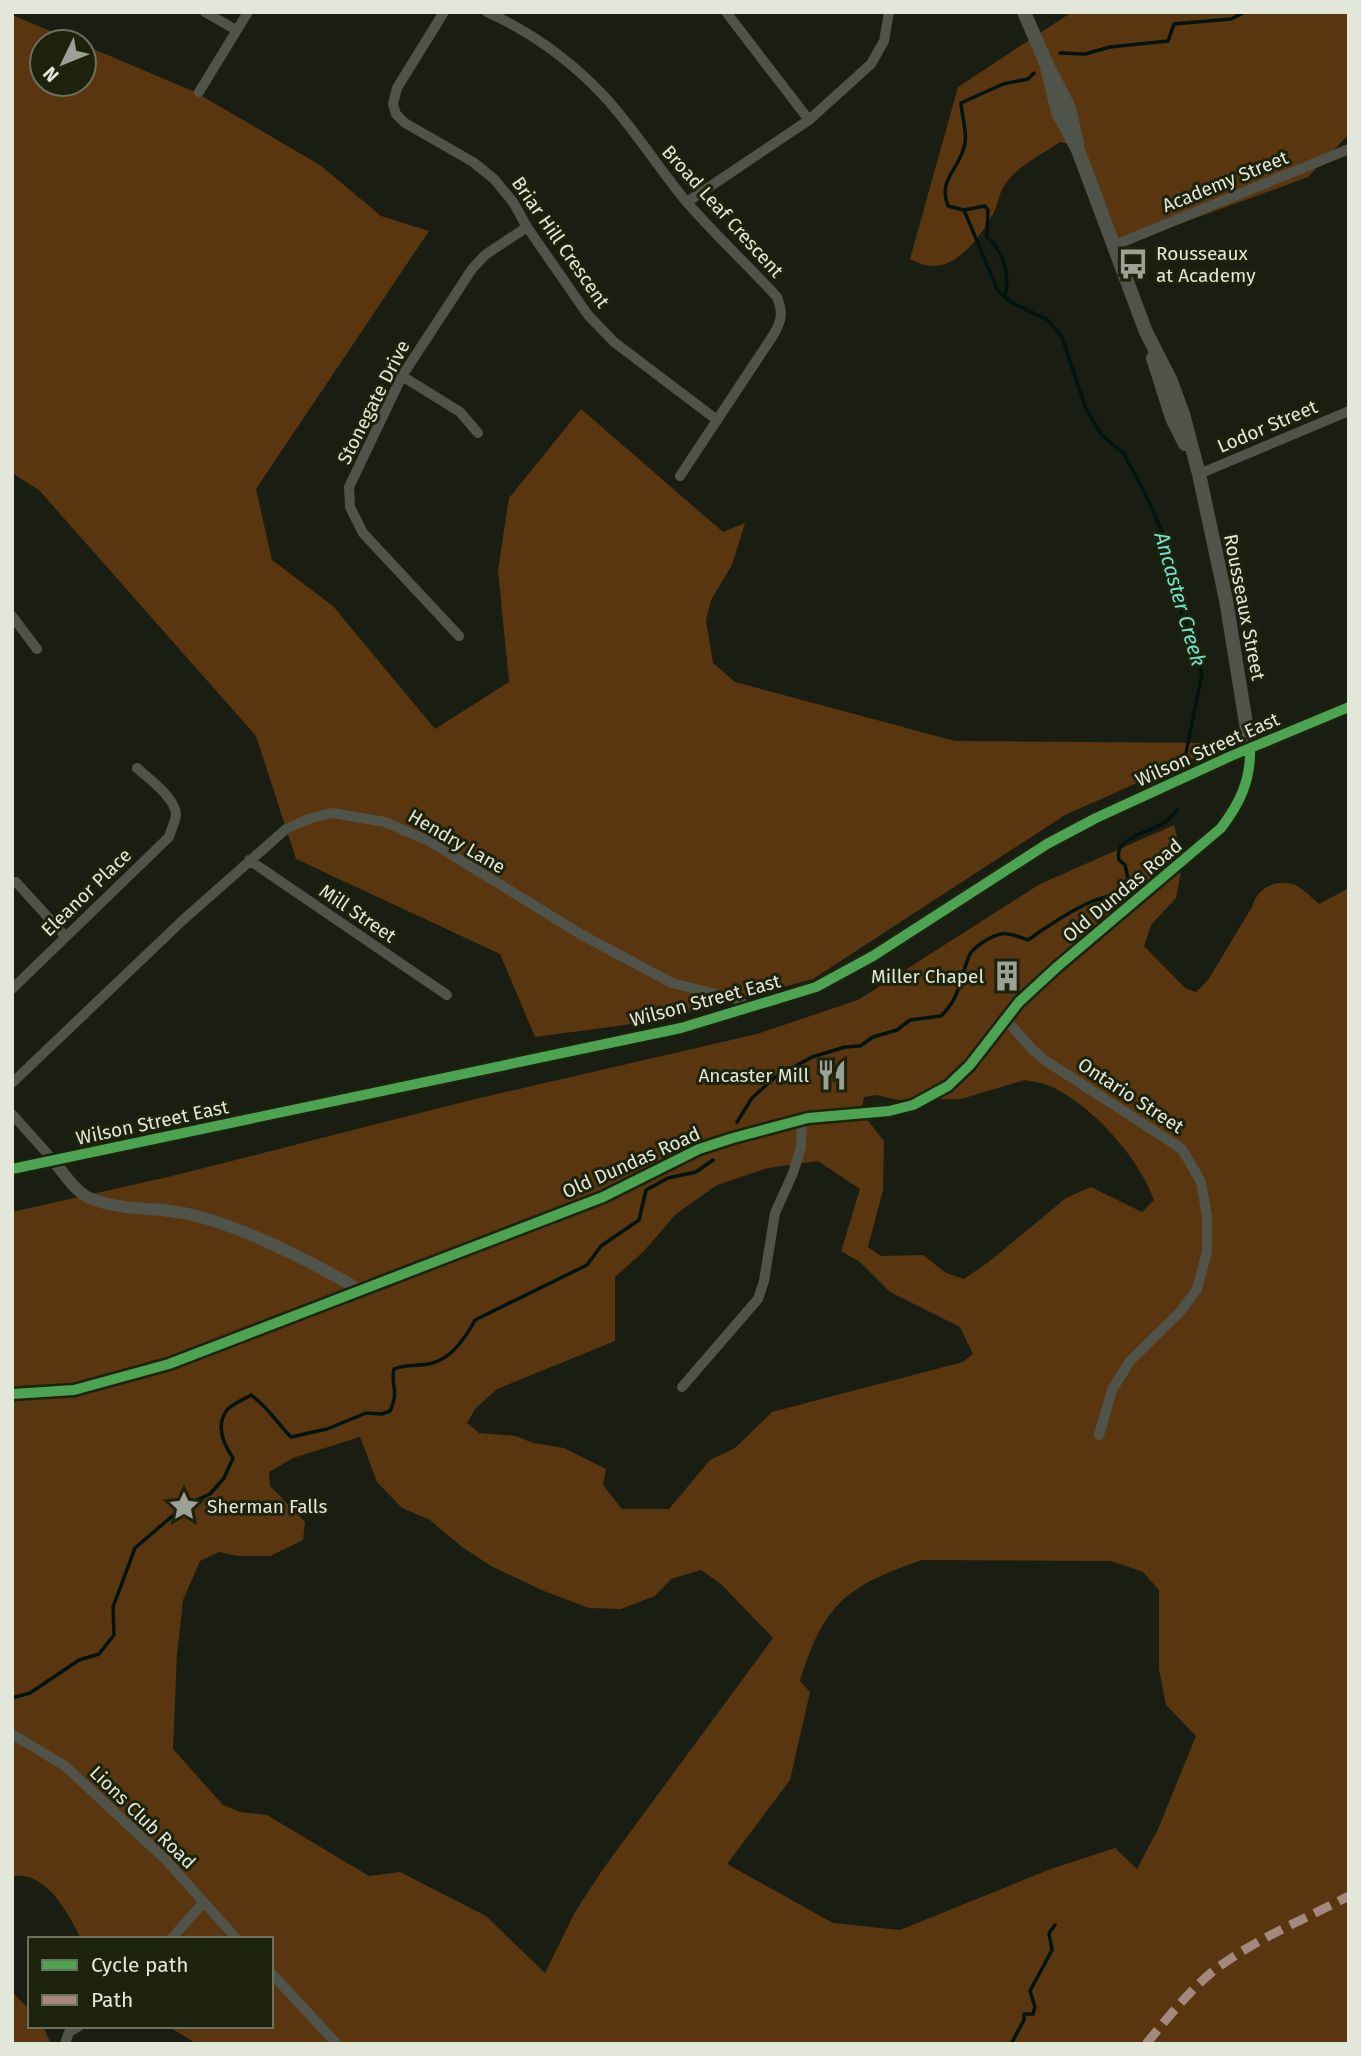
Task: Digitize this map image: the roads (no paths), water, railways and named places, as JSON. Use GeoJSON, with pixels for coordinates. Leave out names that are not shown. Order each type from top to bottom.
{"type":"FeatureCollection","features":[{"type":"Feature","properties":{"kind":"main road","name":"Rousseaux Street"},"geometry":{"type":"LineString","coordinates":[[1024,12],[1069,108],[1078,150],[1146,332],[1170,379],[1183,414],[1226,600],[1250,748]]}},
{"type":"Feature","properties":{"kind":"main road","name":"Wilson Street East"},"geometry":{"type":"LineString","coordinates":[[12,1169],[681,1028],[816,987],[845,973],[1047,844],[1136,799],[1349,707]]}},
{"type":"Feature","properties":{"kind":"street"},"geometry":{"type":"LineString","coordinates":[[205,12],[236,30]]}},
{"type":"Feature","properties":{"kind":"street"},"geometry":{"type":"LineString","coordinates":[[199,92],[248,12]]}},
{"type":"Feature","properties":{"kind":"street","name":"Briar Hill Crescent"},"geometry":{"type":"LineString","coordinates":[[444,12],[397,88],[393,104],[396,114],[405,123],[473,162],[494,179],[513,202],[527,227],[588,315],[614,342],[717,420]]}},
{"type":"Feature","properties":{"kind":"street","name":"Broad Leaf Crescent"},"geometry":{"type":"LineString","coordinates":[[487,12],[543,43],[604,96],[687,202],[777,297],[782,309],[781,322],[775,334],[680,476]]}},
{"type":"Feature","properties":{"kind":"street"},"geometry":{"type":"LineString","coordinates":[[726,12],[809,120]]}},
{"type":"Feature","properties":{"kind":"street"},"geometry":{"type":"LineString","coordinates":[[687,202],[809,120],[871,64],[884,41],[889,12]]}},
{"type":"Feature","properties":{"kind":"street","name":"Academy Street"},"geometry":{"type":"LineString","coordinates":[[1115,245],[1349,149]]}},
{"type":"Feature","properties":{"kind":"street","name":"Stonegate Drive"},"geometry":{"type":"LineString","coordinates":[[459,636],[363,533],[349,507],[349,487],[402,376],[472,269],[485,255],[527,227]]}},
{"type":"Feature","properties":{"kind":"street"},"geometry":{"type":"LineString","coordinates":[[402,376],[460,412],[478,433]]}},
{"type":"Feature","properties":{"kind":"street","name":"Lodor Street"},"geometry":{"type":"LineString","coordinates":[[1199,474],[1349,411]]}},
{"type":"Feature","properties":{"kind":"street"},"geometry":{"type":"LineString","coordinates":[[12,616],[37,649]]}},
{"type":"Feature","properties":{"kind":"street","name":"Old Dundas Road"},"geometry":{"type":"LineString","coordinates":[[12,1394],[74,1390],[169,1364],[603,1196],[699,1149],[802,1119],[890,1111],[913,1105],[948,1086],[970,1065],[1019,1002],[1221,828],[1232,814],[1246,783],[1250,768],[1250,748]]}},
{"type":"Feature","properties":{"kind":"street","name":"Eleanor Place"},"geometry":{"type":"LineString","coordinates":[[12,989],[169,837],[176,814],[163,791],[136,768]]}},
{"type":"Feature","properties":{"kind":"street","name":"Hendry Lane"},"geometry":{"type":"LineString","coordinates":[[12,1083],[249,860],[286,829],[311,818],[332,813],[386,821],[431,842],[528,903],[672,983],[740,1000],[747,1009]]}},
{"type":"Feature","properties":{"kind":"street","name":"Mill Street"},"geometry":{"type":"LineString","coordinates":[[249,860],[447,995]]}},
{"type":"Feature","properties":{"kind":"street"},"geometry":{"type":"LineString","coordinates":[[16,882],[65,936]]}},
{"type":"Feature","properties":{"kind":"street","name":"Ontario Street"},"geometry":{"type":"LineString","coordinates":[[1005,1019],[1046,1061],[1182,1149],[1201,1182],[1207,1216],[1207,1252],[1197,1289],[1181,1311],[1130,1361],[1112,1390],[1099,1435]]}},
{"type":"Feature","properties":{"kind":"street"},"geometry":{"type":"LineString","coordinates":[[12,1114],[73,1184],[89,1198],[109,1204],[188,1214],[245,1233],[335,1275],[360,1290]]}},
{"type":"Feature","properties":{"kind":"street"},"geometry":{"type":"LineString","coordinates":[[682,1387],[758,1299],[764,1280],[775,1213],[801,1147],[802,1119]]}},
{"type":"Feature","properties":{"kind":"street","name":"Lions Club Road"},"geometry":{"type":"LineString","coordinates":[[12,1734],[65,1766],[165,1858],[235,1937]]}},
{"type":"Feature","properties":{"kind":"street"},"geometry":{"type":"LineString","coordinates":[[173,1937],[203,1903]]}},
{"type":"Feature","properties":{"kind":"street"},"geometry":{"type":"LineString","coordinates":[[273,1975],[337,2044]]}},
{"type":"Feature","properties":{"kind":"street"},"geometry":{"type":"LineString","coordinates":[[65,2044],[69,2032],[76,2028]]}},
{"type":"Feature","properties":{"kind":"waterway","name":"Ancaster Creek"},"geometry":{"type":"LineString","coordinates":[[1060,53],[1085,54],[1110,47],[1168,41],[1174,24],[1231,19],[1245,12]]}},
{"type":"Feature","properties":{"kind":"waterway","name":"Ancaster Creek"},"geometry":{"type":"LineString","coordinates":[[1034,73],[1028,79],[1003,84],[961,103],[965,143],[947,181],[945,196],[948,206],[964,210],[998,291],[1011,302],[1048,320],[1062,337],[1086,409],[1101,434],[1124,454],[1166,541],[1176,596],[1202,674],[1186,753]]}},
{"type":"Feature","properties":{"kind":"waterway"},"geometry":{"type":"LineString","coordinates":[[964,210],[985,206],[988,210],[987,237],[998,250],[1004,264],[1007,280],[1005,297]]}},
{"type":"Feature","properties":{"kind":"waterway","name":"Ancaster Creek"},"geometry":{"type":"LineString","coordinates":[[737,1122],[752,1098],[774,1078],[812,1057],[845,1047],[860,1046],[873,1037],[897,1030],[910,1020],[941,1016],[956,995],[969,956],[974,949],[1001,934],[1011,934],[1028,940],[1079,908],[1110,896],[1128,878],[1125,865],[1119,860],[1121,846],[1165,822],[1177,810]]}},
{"type":"Feature","properties":{"kind":"waterway","name":"Ancaster Creek"},"geometry":{"type":"LineString","coordinates":[[12,1698],[30,1693],[79,1660],[99,1654],[114,1635],[113,1607],[135,1548],[184,1506],[210,1494],[224,1478],[233,1458],[221,1429],[223,1416],[229,1408],[251,1395],[291,1437],[327,1429],[366,1413],[382,1414],[390,1411],[395,1393],[394,1369],[440,1360],[458,1346],[475,1320],[587,1265],[601,1246],[639,1220],[646,1190],[668,1178],[696,1172],[713,1160]]}},
{"type":"Feature","properties":{"kind":"waterway"},"geometry":{"type":"LineString","coordinates":[[1011,2044],[1024,2020],[1024,2014],[1033,2014],[1035,2007],[1030,1991],[1052,1950],[1049,1933],[1055,1925]]}},
{"type":"Feature","properties":{"kind":"place","name":"Rousseaux at Academy"},"geometry":{"type":"Point","coordinates":[1133,264]}},
{"type":"Feature","properties":{"kind":"place","name":"Miller Chapel"},"geometry":{"type":"Point","coordinates":[1007,976]}},
{"type":"Feature","properties":{"kind":"place","name":"Ancaster Mill"},"geometry":{"type":"Point","coordinates":[832,1075]}},
{"type":"Feature","properties":{"kind":"place","name":"Sherman Falls"},"geometry":{"type":"Point","coordinates":[184,1506]}}]}
